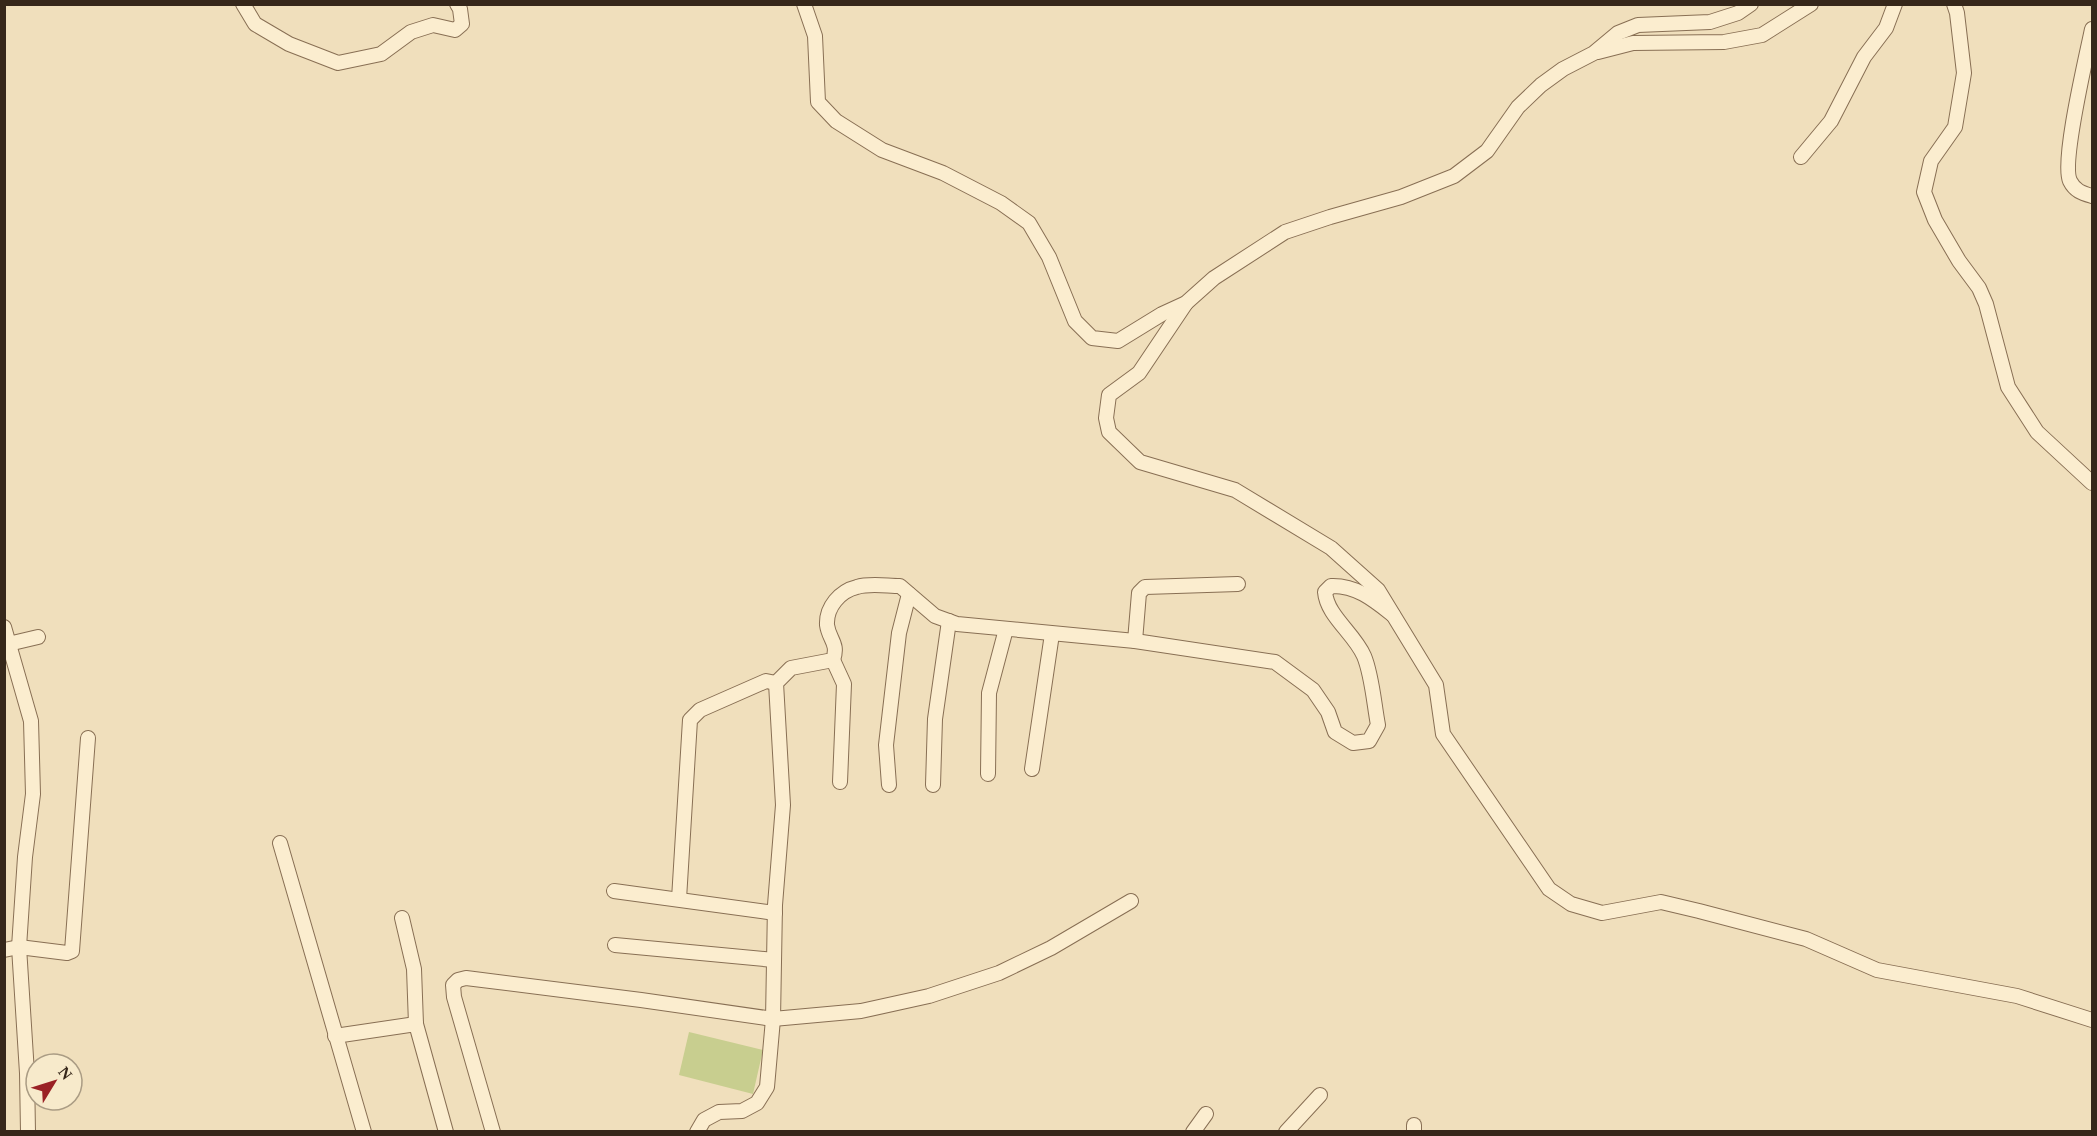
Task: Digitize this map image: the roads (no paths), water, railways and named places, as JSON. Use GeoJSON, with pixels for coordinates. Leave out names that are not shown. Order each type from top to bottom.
{"type":"FeatureCollection","features":[{"type":"Feature","properties":{"kind":"street"},"geometry":{"type":"LineString","coordinates":[[243,4],[255,24],[289,44],[338,63],[381,54],[411,32],[433,25],[455,30],[462,24],[458,4]]}},
{"type":"Feature","properties":{"kind":"street"},"geometry":{"type":"LineString","coordinates":[[804,4],[815,36],[818,102],[836,121],[882,150],[943,173],[1001,203],[1029,223],[1049,257],[1075,321],[1092,338],[1118,341],[1162,314],[1186,303]]}},
{"type":"Feature","properties":{"kind":"street"},"geometry":{"type":"LineString","coordinates":[[1751,4],[1738,13],[1710,22],[1638,25],[1618,33],[1593,53],[1563,69],[1541,85],[1518,107],[1487,151],[1454,176],[1401,197],[1285,232],[1214,278],[1186,303],[1139,373],[1110,395],[1106,418],[1109,432],[1140,462],[1234,490],[1331,548],[1378,590],[1436,685],[1443,734],[1537,873],[1550,889],[1571,904],[1602,913],[1661,902],[1699,910],[1806,939],[1877,970],[2018,996],[2092,1020]]}},
{"type":"Feature","properties":{"kind":"street"},"geometry":{"type":"LineString","coordinates":[[1593,53],[1633,43],[1724,42],[1762,35],[1811,4]]}},
{"type":"Feature","properties":{"kind":"street"},"geometry":{"type":"LineString","coordinates":[[1801,157],[1831,121],[1864,57],[1886,28],[1896,4]]}},
{"type":"Feature","properties":{"kind":"street"},"geometry":{"type":"LineString","coordinates":[[1954,4],[1964,73],[1955,127],[1931,161],[1924,192],[1935,220],[1959,261],[1979,288],[1986,304],[2008,387],[2037,432],[2092,483]]}},
{"type":"Feature","properties":{"kind":"street"},"geometry":{"type":"LineString","coordinates":[[2092,29],[2068,157],[2069,180],[2079,192],[2092,195]]}},
{"type":"Feature","properties":{"kind":"street"},"geometry":{"type":"LineString","coordinates":[[1135,641],[1139,593],[1145,586],[1238,584]]}},
{"type":"Feature","properties":{"kind":"street"},"geometry":{"type":"LineString","coordinates":[[840,782],[844,684],[833,660],[837,650],[827,626],[829,607],[838,598],[856,587],[900,586],[935,616],[957,624],[1135,641],[1275,662],[1313,690],[1328,712],[1335,732],[1353,743],[1369,741],[1378,726],[1364,657],[1354,637],[1326,603],[1324,592],[1331,586],[1343,585],[1368,596],[1393,615]]}},
{"type":"Feature","properties":{"kind":"street"},"geometry":{"type":"LineString","coordinates":[[889,785],[886,745],[898,633],[909,594]]}},
{"type":"Feature","properties":{"kind":"street"},"geometry":{"type":"LineString","coordinates":[[933,785],[935,719],[949,621]]}},
{"type":"Feature","properties":{"kind":"street"},"geometry":{"type":"LineString","coordinates":[[4,627],[7,644],[31,721],[33,794],[12,949],[28,1131]]}},
{"type":"Feature","properties":{"kind":"street"},"geometry":{"type":"LineString","coordinates":[[988,774],[989,693],[1006,630]]}},
{"type":"Feature","properties":{"kind":"street"},"geometry":{"type":"LineString","coordinates":[[1032,769],[1052,634]]}},
{"type":"Feature","properties":{"kind":"street"},"geometry":{"type":"LineString","coordinates":[[7,644],[38,637]]}},
{"type":"Feature","properties":{"kind":"street"},"geometry":{"type":"LineString","coordinates":[[679,899],[690,720],[700,710],[766,681],[776,682],[791,668],[833,660]]}},
{"type":"Feature","properties":{"kind":"street"},"geometry":{"type":"LineString","coordinates":[[698,1131],[704,1120],[719,1112],[742,1111],[757,1102],[767,1086],[773,1019],[775,913],[783,806],[776,682]]}},
{"type":"Feature","properties":{"kind":"street"},"geometry":{"type":"LineString","coordinates":[[12,949],[67,953],[72,951],[88,738]]}},
{"type":"Feature","properties":{"kind":"street"},"geometry":{"type":"LineString","coordinates":[[280,843],[364,1131]]}},
{"type":"Feature","properties":{"kind":"street"},"geometry":{"type":"LineString","coordinates":[[614,891],[775,913]]}},
{"type":"Feature","properties":{"kind":"street"},"geometry":{"type":"LineString","coordinates":[[493,1131],[454,997],[453,985],[458,980],[466,978],[606,995],[773,1019],[861,1011],[929,996],[999,973],[1051,948],[1131,901]]}},
{"type":"Feature","properties":{"kind":"street"},"geometry":{"type":"LineString","coordinates":[[402,918],[414,969],[416,1024],[446,1131]]}},
{"type":"Feature","properties":{"kind":"street"},"geometry":{"type":"LineString","coordinates":[[615,945],[774,960]]}},
{"type":"Feature","properties":{"kind":"street"},"geometry":{"type":"LineString","coordinates":[[335,1035],[416,1024]]}},
{"type":"Feature","properties":{"kind":"street"},"geometry":{"type":"LineString","coordinates":[[1286,1131],[1320,1095]]}},
{"type":"Feature","properties":{"kind":"street"},"geometry":{"type":"LineString","coordinates":[[1193,1131],[1206,1113]]}}]}
